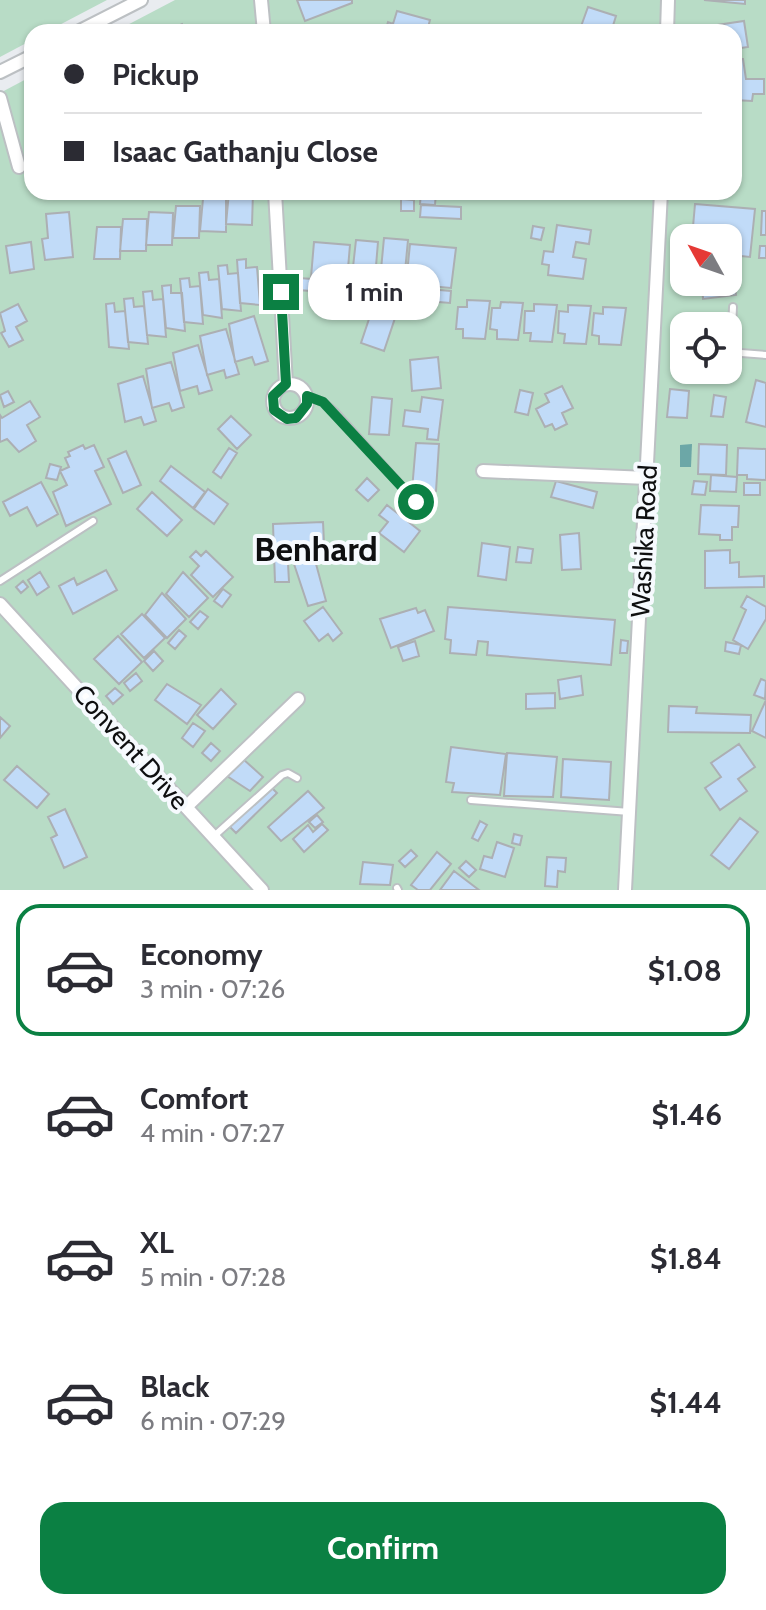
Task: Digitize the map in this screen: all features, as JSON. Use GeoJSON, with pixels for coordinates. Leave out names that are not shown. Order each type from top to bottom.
{"type":"FeatureCollection","features":[{"type":"Feature","properties":{"kind":"street"},"geometry":{"type":"LineString","coordinates":[[94,24],[141,0]]}},
{"type":"Feature","properties":{"kind":"street"},"geometry":{"type":"LineString","coordinates":[[261,0],[263,24]]}},
{"type":"Feature","properties":{"kind":"street"},"geometry":{"type":"LineString","coordinates":[[667,24],[668,0]]}},
{"type":"Feature","properties":{"kind":"street"},"geometry":{"type":"LineString","coordinates":[[0,72],[24,60]]}},
{"type":"Feature","properties":{"kind":"street"},"geometry":{"type":"LineString","coordinates":[[0,98],[19,167]]}},
{"type":"Feature","properties":{"kind":"street"},"geometry":{"type":"LineString","coordinates":[[275,200],[286,384]]}},
{"type":"Feature","properties":{"kind":"street","name":"Washika Road"},"geometry":{"type":"LineString","coordinates":[[625,890],[661,200]]}},
{"type":"Feature","properties":{"kind":"street"},"geometry":{"type":"LineString","coordinates":[[286,384],[295,384],[307,396],[307,404],[296,418],[279,415],[274,410],[273,396],[286,384]]}},
{"type":"Feature","properties":{"kind":"street"},"geometry":{"type":"LineString","coordinates":[[483,471],[647,478]]}},
{"type":"Feature","properties":{"kind":"street","name":"Convent Drive"},"geometry":{"type":"LineString","coordinates":[[0,604],[262,890]]}},
{"type":"Feature","properties":{"kind":"street"},"geometry":{"type":"LineString","coordinates":[[186,807],[298,699]]}},
{"type":"Feature","properties":{"kind":"lane"},"geometry":{"type":"LineString","coordinates":[[733,307],[733,312]]}},
{"type":"Feature","properties":{"kind":"lane"},"geometry":{"type":"LineString","coordinates":[[742,353],[766,355]]}},
{"type":"Feature","properties":{"kind":"lane"},"geometry":{"type":"LineString","coordinates":[[307,396],[323,402],[335,412],[416,502]]}},
{"type":"Feature","properties":{"kind":"lane"},"geometry":{"type":"LineString","coordinates":[[0,581],[93,521]]}},
{"type":"Feature","properties":{"kind":"lane"},"geometry":{"type":"LineString","coordinates":[[213,837],[282,775],[288,773],[297,778]]}},
{"type":"Feature","properties":{"kind":"lane"},"geometry":{"type":"LineString","coordinates":[[471,800],[631,812]]}},
{"type":"Feature","properties":{"kind":"green space"},"geometry":{"type":"Polygon","coordinates":[[[0,0],[107,0],[61,24],[24,24],[24,44],[0,57],[0,0]]]}},
{"type":"Feature","properties":{"kind":"green space"},"geometry":{"type":"Polygon","coordinates":[[[175,0],[766,0],[766,890],[0,890],[0,93],[24,80],[24,200],[742,200],[742,24],[129,24],[175,0]]]}},
{"type":"Feature","properties":{"kind":"water"},"geometry":{"type":"Polygon","coordinates":[[[692,444],[691,467],[680,467],[680,445],[692,444]]]}},
{"type":"Feature","properties":{"kind":"building"},"geometry":{"type":"Polygon","coordinates":[[[297,0],[352,0],[352,3],[305,21],[297,0]]]}},
{"type":"Feature","properties":{"kind":"building"},"geometry":{"type":"Polygon","coordinates":[[[704,0],[745,0],[745,4],[704,0]]]}},
{"type":"Feature","properties":{"kind":"building"},"geometry":{"type":"Polygon","coordinates":[[[588,7],[616,16],[614,24],[582,24],[588,7]]]}},
{"type":"Feature","properties":{"kind":"building"},"geometry":{"type":"Polygon","coordinates":[[[397,11],[430,20],[429,24],[393,24],[397,11]]]}},
{"type":"Feature","properties":{"kind":"building"},"geometry":{"type":"Polygon","coordinates":[[[744,21],[748,47],[742,48],[742,24],[724,24],[744,21]]]}},
{"type":"Feature","properties":{"kind":"building"},"geometry":{"type":"Polygon","coordinates":[[[742,59],[746,79],[764,79],[764,94],[753,94],[752,101],[742,100],[742,59]]]}},
{"type":"Feature","properties":{"kind":"building"},"geometry":{"type":"Polygon","coordinates":[[[203,200],[226,200],[226,232],[200,231],[203,200]]]}},
{"type":"Feature","properties":{"kind":"building"},"geometry":{"type":"Polygon","coordinates":[[[228,200],[253,200],[252,225],[226,224],[228,200]]]}},
{"type":"Feature","properties":{"kind":"building"},"geometry":{"type":"Polygon","coordinates":[[[401,200],[414,200],[414,211],[401,211],[401,200]]]}},
{"type":"Feature","properties":{"kind":"building"},"geometry":{"type":"Polygon","coordinates":[[[420,200],[435,200],[435,205],[420,204],[420,200]]]}},
{"type":"Feature","properties":{"kind":"building"},"geometry":{"type":"Polygon","coordinates":[[[695,204],[755,209],[750,257],[742,256],[742,224],[693,224],[695,204]]]}},
{"type":"Feature","properties":{"kind":"building"},"geometry":{"type":"Polygon","coordinates":[[[421,205],[461,207],[461,219],[420,217],[421,205]]]}},
{"type":"Feature","properties":{"kind":"building"},"geometry":{"type":"Polygon","coordinates":[[[176,206],[200,206],[199,238],[173,238],[176,206]]]}},
{"type":"Feature","properties":{"kind":"building"},"geometry":{"type":"Polygon","coordinates":[[[762,211],[766,211],[766,235],[761,235],[762,211]]]}},
{"type":"Feature","properties":{"kind":"building"},"geometry":{"type":"Polygon","coordinates":[[[69,212],[73,257],[45,260],[42,239],[48,238],[46,214],[69,212]]]}},
{"type":"Feature","properties":{"kind":"building"},"geometry":{"type":"Polygon","coordinates":[[[149,212],[173,213],[172,245],[146,245],[149,212]]]}},
{"type":"Feature","properties":{"kind":"building"},"geometry":{"type":"Polygon","coordinates":[[[123,219],[147,219],[146,251],[120,251],[123,219]]]}},
{"type":"Feature","properties":{"kind":"building"},"geometry":{"type":"Polygon","coordinates":[[[557,225],[591,230],[589,244],[576,242],[573,257],[586,259],[583,279],[548,275],[549,265],[542,264],[544,251],[553,252],[557,225]]]}},
{"type":"Feature","properties":{"kind":"building"},"geometry":{"type":"Polygon","coordinates":[[[533,226],[544,228],[541,240],[531,238],[533,226]]]}},
{"type":"Feature","properties":{"kind":"building"},"geometry":{"type":"Polygon","coordinates":[[[97,227],[121,227],[120,259],[94,259],[97,227]]]}},
{"type":"Feature","properties":{"kind":"building"},"geometry":{"type":"Polygon","coordinates":[[[384,238],[408,240],[404,282],[380,280],[384,238]]]}},
{"type":"Feature","properties":{"kind":"building"},"geometry":{"type":"Polygon","coordinates":[[[356,240],[378,242],[375,278],[352,276],[356,240]]]}},
{"type":"Feature","properties":{"kind":"building"},"geometry":{"type":"Polygon","coordinates":[[[31,242],[34,269],[10,273],[6,246],[31,242]]]}},
{"type":"Feature","properties":{"kind":"building"},"geometry":{"type":"Polygon","coordinates":[[[314,242],[350,245],[347,280],[311,277],[314,242]]]}},
{"type":"Feature","properties":{"kind":"building"},"geometry":{"type":"Polygon","coordinates":[[[410,244],[456,248],[451,288],[406,284],[410,244]]]}},
{"type":"Feature","properties":{"kind":"building"},"geometry":{"type":"Polygon","coordinates":[[[760,246],[766,246],[766,258],[759,258],[760,246]]]}},
{"type":"Feature","properties":{"kind":"building"},"geometry":{"type":"Polygon","coordinates":[[[246,259],[246,268],[257,267],[260,305],[240,303],[237,260],[246,259]]]}},
{"type":"Feature","properties":{"kind":"building"},"geometry":{"type":"Polygon","coordinates":[[[227,265],[228,274],[238,273],[241,311],[222,309],[218,266],[227,265]]]}},
{"type":"Feature","properties":{"kind":"building"},"geometry":{"type":"Polygon","coordinates":[[[208,272],[209,280],[219,279],[222,318],[203,315],[199,273],[208,272]]]}},
{"type":"Feature","properties":{"kind":"building"},"geometry":{"type":"Polygon","coordinates":[[[189,278],[190,287],[200,286],[203,324],[184,322],[180,279],[189,278]]]}},
{"type":"Feature","properties":{"kind":"building"},"geometry":{"type":"Polygon","coordinates":[[[299,278],[325,280],[324,292],[298,290],[299,278]]]}},
{"type":"Feature","properties":{"kind":"building"},"geometry":{"type":"Polygon","coordinates":[[[336,280],[371,283],[370,296],[334,293],[336,280]]]}},
{"type":"Feature","properties":{"kind":"building"},"geometry":{"type":"Polygon","coordinates":[[[385,284],[418,287],[416,301],[384,298],[385,284]]]}},
{"type":"Feature","properties":{"kind":"building"},"geometry":{"type":"Polygon","coordinates":[[[171,285],[171,293],[182,293],[185,331],[166,328],[162,286],[171,285]]]}},
{"type":"Feature","properties":{"kind":"building"},"geometry":{"type":"Polygon","coordinates":[[[428,289],[451,291],[450,303],[427,301],[428,289]]]}},
{"type":"Feature","properties":{"kind":"building"},"geometry":{"type":"Polygon","coordinates":[[[152,291],[153,300],[163,299],[166,337],[147,335],[143,292],[152,291]]]}},
{"type":"Feature","properties":{"kind":"building"},"geometry":{"type":"Polygon","coordinates":[[[133,298],[134,307],[144,306],[148,344],[128,342],[124,299],[133,298]]]}},
{"type":"Feature","properties":{"kind":"building"},"geometry":{"type":"Polygon","coordinates":[[[467,300],[490,301],[485,339],[463,338],[463,329],[456,329],[458,307],[467,307],[467,300]]]}},
{"type":"Feature","properties":{"kind":"building"},"geometry":{"type":"Polygon","coordinates":[[[501,302],[523,303],[518,340],[497,339],[497,330],[490,329],[492,308],[500,308],[501,302]]]}},
{"type":"Feature","properties":{"kind":"building"},"geometry":{"type":"Polygon","coordinates":[[[114,303],[115,312],[125,311],[129,349],[109,347],[106,304],[114,303]]]}},
{"type":"Feature","properties":{"kind":"building"},"geometry":{"type":"Polygon","coordinates":[[[18,304],[27,321],[16,327],[23,340],[9,347],[1,333],[5,331],[0,313],[18,304]]]}},
{"type":"Feature","properties":{"kind":"building"},"geometry":{"type":"Polygon","coordinates":[[[534,304],[557,305],[552,342],[530,341],[531,333],[524,333],[525,311],[534,311],[534,304]]]}},
{"type":"Feature","properties":{"kind":"building"},"geometry":{"type":"Polygon","coordinates":[[[568,305],[591,306],[586,344],[564,343],[565,334],[558,333],[559,311],[568,312],[568,305]]]}},
{"type":"Feature","properties":{"kind":"building"},"geometry":{"type":"Polygon","coordinates":[[[603,307],[626,308],[621,345],[599,344],[599,336],[592,335],[594,313],[603,314],[603,307]]]}},
{"type":"Feature","properties":{"kind":"building"},"geometry":{"type":"Polygon","coordinates":[[[372,310],[395,318],[384,351],[361,343],[372,310]]]}},
{"type":"Feature","properties":{"kind":"building"},"geometry":{"type":"Polygon","coordinates":[[[254,316],[268,361],[255,365],[252,357],[235,362],[229,324],[254,316]]]}},
{"type":"Feature","properties":{"kind":"building"},"geometry":{"type":"Polygon","coordinates":[[[226,329],[239,374],[226,378],[224,370],[207,375],[200,336],[226,329]]]}},
{"type":"Feature","properties":{"kind":"building"},"geometry":{"type":"Polygon","coordinates":[[[198,345],[212,390],[199,394],[197,386],[180,391],[173,353],[198,345]]]}},
{"type":"Feature","properties":{"kind":"building"},"geometry":{"type":"Polygon","coordinates":[[[438,357],[441,388],[412,391],[410,360],[438,357]]]}},
{"type":"Feature","properties":{"kind":"building"},"geometry":{"type":"Polygon","coordinates":[[[171,362],[184,407],[172,411],[169,403],[152,408],[146,369],[171,362]]]}},
{"type":"Feature","properties":{"kind":"building"},"geometry":{"type":"Polygon","coordinates":[[[143,376],[156,421],[144,425],[141,417],[125,422],[118,384],[143,376]]]}},
{"type":"Feature","properties":{"kind":"building"},"geometry":{"type":"Polygon","coordinates":[[[756,380],[766,383],[766,427],[746,422],[756,380]]]}},
{"type":"Feature","properties":{"kind":"building"},"geometry":{"type":"Polygon","coordinates":[[[562,386],[573,408],[562,413],[567,424],[555,430],[552,424],[545,427],[536,409],[549,402],[545,394],[562,386]]]}},
{"type":"Feature","properties":{"kind":"building"},"geometry":{"type":"Polygon","coordinates":[[[670,389],[689,391],[687,418],[667,417],[670,389]]]}},
{"type":"Feature","properties":{"kind":"building"},"geometry":{"type":"Polygon","coordinates":[[[520,390],[533,393],[528,415],[515,412],[520,390]]]}},
{"type":"Feature","properties":{"kind":"building"},"geometry":{"type":"Polygon","coordinates":[[[8,391],[14,402],[4,407],[0,395],[8,391]]]}},
{"type":"Feature","properties":{"kind":"building"},"geometry":{"type":"Polygon","coordinates":[[[714,395],[726,397],[723,417],[711,416],[714,395]]]}},
{"type":"Feature","properties":{"kind":"building"},"geometry":{"type":"Polygon","coordinates":[[[372,397],[392,399],[389,435],[369,434],[372,397]]]}},
{"type":"Feature","properties":{"kind":"building"},"geometry":{"type":"Polygon","coordinates":[[[422,397],[443,400],[438,440],[427,439],[428,429],[403,426],[405,410],[420,412],[422,397]]]}},
{"type":"Feature","properties":{"kind":"building"},"geometry":{"type":"Polygon","coordinates":[[[30,401],[40,417],[27,425],[36,441],[19,452],[7,439],[0,442],[0,415],[2,418],[30,401]]]}},
{"type":"Feature","properties":{"kind":"building"},"geometry":{"type":"Polygon","coordinates":[[[231,416],[251,435],[237,449],[218,429],[231,416]]]}},
{"type":"Feature","properties":{"kind":"building"},"geometry":{"type":"Polygon","coordinates":[[[416,443],[439,444],[436,491],[412,490],[416,443]]]}},
{"type":"Feature","properties":{"kind":"building"},"geometry":{"type":"Polygon","coordinates":[[[699,444],[727,445],[726,475],[698,474],[699,444]]]}},
{"type":"Feature","properties":{"kind":"building"},"geometry":{"type":"Polygon","coordinates":[[[83,445],[85,449],[94,445],[104,467],[95,471],[111,504],[66,526],[53,492],[67,485],[60,471],[69,467],[65,458],[70,456],[68,452],[83,445]]]}},
{"type":"Feature","properties":{"kind":"building"},"geometry":{"type":"Polygon","coordinates":[[[229,448],[237,453],[221,478],[213,472],[229,448]]]}},
{"type":"Feature","properties":{"kind":"building"},"geometry":{"type":"Polygon","coordinates":[[[738,448],[766,449],[766,480],[737,475],[738,448]]]}},
{"type":"Feature","properties":{"kind":"building"},"geometry":{"type":"Polygon","coordinates":[[[126,451],[141,485],[123,493],[108,459],[126,451]]]}},
{"type":"Feature","properties":{"kind":"building"},"geometry":{"type":"Polygon","coordinates":[[[50,464],[61,467],[57,480],[46,478],[50,464]]]}},
{"type":"Feature","properties":{"kind":"building"},"geometry":{"type":"Polygon","coordinates":[[[171,466],[205,492],[193,508],[160,481],[171,466]]]}},
{"type":"Feature","properties":{"kind":"building"},"geometry":{"type":"Polygon","coordinates":[[[711,475],[737,477],[736,492],[710,491],[711,475]]]}},
{"type":"Feature","properties":{"kind":"building"},"geometry":{"type":"Polygon","coordinates":[[[367,478],[379,490],[368,501],[356,490],[367,478]]]}},
{"type":"Feature","properties":{"kind":"building"},"geometry":{"type":"Polygon","coordinates":[[[556,481],[597,492],[593,508],[551,497],[556,481]]]}},
{"type":"Feature","properties":{"kind":"building"},"geometry":{"type":"Polygon","coordinates":[[[694,481],[707,482],[705,495],[692,494],[694,481]]]}},
{"type":"Feature","properties":{"kind":"building"},"geometry":{"type":"Polygon","coordinates":[[[41,482],[58,514],[37,526],[27,507],[10,516],[3,502],[41,482]]]}},
{"type":"Feature","properties":{"kind":"building"},"geometry":{"type":"Polygon","coordinates":[[[744,483],[760,483],[760,495],[744,495],[744,483]]]}},
{"type":"Feature","properties":{"kind":"building"},"geometry":{"type":"Polygon","coordinates":[[[208,489],[228,504],[214,524],[194,509],[208,489]]]}},
{"type":"Feature","properties":{"kind":"building"},"geometry":{"type":"Polygon","coordinates":[[[152,492],[182,520],[167,536],[137,509],[152,492]]]}},
{"type":"Feature","properties":{"kind":"building"},"geometry":{"type":"Polygon","coordinates":[[[387,505],[420,531],[404,552],[379,533],[388,522],[379,515],[387,505]]]}},
{"type":"Feature","properties":{"kind":"building"},"geometry":{"type":"Polygon","coordinates":[[[701,505],[739,506],[738,527],[732,527],[732,540],[720,540],[720,535],[699,534],[701,505]]]}},
{"type":"Feature","properties":{"kind":"building"},"geometry":{"type":"Polygon","coordinates":[[[323,522],[324,543],[287,544],[289,582],[275,582],[273,524],[323,522]]]}},
{"type":"Feature","properties":{"kind":"building"},"geometry":{"type":"Polygon","coordinates":[[[579,533],[581,569],[562,570],[560,535],[579,533]]]}},
{"type":"Feature","properties":{"kind":"building"},"geometry":{"type":"Polygon","coordinates":[[[482,543],[510,547],[506,580],[478,576],[482,543]]]}},
{"type":"Feature","properties":{"kind":"building"},"geometry":{"type":"Polygon","coordinates":[[[518,547],[533,549],[531,563],[516,562],[518,547]]]}},
{"type":"Feature","properties":{"kind":"building"},"geometry":{"type":"Polygon","coordinates":[[[312,549],[326,601],[308,606],[291,555],[312,549]]]}},
{"type":"Feature","properties":{"kind":"building"},"geometry":{"type":"Polygon","coordinates":[[[730,550],[730,563],[739,562],[739,577],[764,576],[764,587],[705,588],[705,551],[730,550]]]}},
{"type":"Feature","properties":{"kind":"building"},"geometry":{"type":"Polygon","coordinates":[[[196,551],[201,556],[206,551],[233,577],[213,597],[191,575],[199,566],[190,557],[196,551]]]}},
{"type":"Feature","properties":{"kind":"building"},"geometry":{"type":"Polygon","coordinates":[[[106,570],[117,590],[73,614],[59,586],[74,578],[77,585],[106,570]]]}},
{"type":"Feature","properties":{"kind":"building"},"geometry":{"type":"Polygon","coordinates":[[[40,572],[49,587],[37,595],[28,580],[40,572]]]}},
{"type":"Feature","properties":{"kind":"building"},"geometry":{"type":"Polygon","coordinates":[[[183,572],[208,598],[189,617],[166,594],[183,572]]]}},
{"type":"Feature","properties":{"kind":"building"},"geometry":{"type":"Polygon","coordinates":[[[23,581],[28,587],[21,593],[16,587],[23,581]]]}},
{"type":"Feature","properties":{"kind":"building"},"geometry":{"type":"Polygon","coordinates":[[[223,589],[231,595],[222,607],[214,601],[223,589]]]}},
{"type":"Feature","properties":{"kind":"building"},"geometry":{"type":"Polygon","coordinates":[[[162,593],[186,619],[167,638],[145,615],[162,593]]]}},
{"type":"Feature","properties":{"kind":"building"},"geometry":{"type":"Polygon","coordinates":[[[747,596],[766,607],[766,619],[748,649],[733,640],[746,610],[741,607],[747,596]]]}},
{"type":"Feature","properties":{"kind":"building"},"geometry":{"type":"Polygon","coordinates":[[[323,607],[342,633],[333,641],[328,634],[319,641],[304,621],[323,607]]]}},
{"type":"Feature","properties":{"kind":"building"},"geometry":{"type":"Polygon","coordinates":[[[448,607],[615,620],[611,665],[487,655],[488,642],[478,641],[476,655],[450,653],[451,640],[445,639],[448,607]]]}},
{"type":"Feature","properties":{"kind":"building"},"geometry":{"type":"Polygon","coordinates":[[[416,608],[418,613],[425,610],[434,631],[391,648],[380,619],[416,608]]]}},
{"type":"Feature","properties":{"kind":"building"},"geometry":{"type":"Polygon","coordinates":[[[200,611],[208,617],[198,629],[190,622],[200,611]]]}},
{"type":"Feature","properties":{"kind":"building"},"geometry":{"type":"Polygon","coordinates":[[[142,614],[165,638],[144,658],[121,634],[142,614]]]}},
{"type":"Feature","properties":{"kind":"building"},"geometry":{"type":"Polygon","coordinates":[[[179,630],[186,636],[175,649],[168,643],[179,630]]]}},
{"type":"Feature","properties":{"kind":"building"},"geometry":{"type":"Polygon","coordinates":[[[118,636],[142,662],[119,684],[94,659],[118,636]]]}},
{"type":"Feature","properties":{"kind":"building"},"geometry":{"type":"Polygon","coordinates":[[[621,640],[628,641],[627,653],[620,653],[621,640]]]}},
{"type":"Feature","properties":{"kind":"building"},"geometry":{"type":"Polygon","coordinates":[[[415,641],[419,656],[403,661],[398,647],[415,641]]]}},
{"type":"Feature","properties":{"kind":"building"},"geometry":{"type":"Polygon","coordinates":[[[726,642],[741,645],[739,654],[725,651],[726,642]]]}},
{"type":"Feature","properties":{"kind":"building"},"geometry":{"type":"Polygon","coordinates":[[[154,651],[163,661],[153,671],[144,661],[154,651]]]}},
{"type":"Feature","properties":{"kind":"building"},"geometry":{"type":"Polygon","coordinates":[[[136,673],[142,681],[130,691],[124,683],[136,673]]]}},
{"type":"Feature","properties":{"kind":"building"},"geometry":{"type":"Polygon","coordinates":[[[581,676],[583,695],[560,699],[558,680],[581,676]]]}},
{"type":"Feature","properties":{"kind":"building"},"geometry":{"type":"Polygon","coordinates":[[[761,679],[766,681],[765,699],[754,695],[761,679]]]}},
{"type":"Feature","properties":{"kind":"building"},"geometry":{"type":"Polygon","coordinates":[[[167,684],[201,705],[187,724],[155,700],[167,684]]]}},
{"type":"Feature","properties":{"kind":"building"},"geometry":{"type":"Polygon","coordinates":[[[115,688],[123,695],[113,704],[106,696],[115,688]]]}},
{"type":"Feature","properties":{"kind":"building"},"geometry":{"type":"Polygon","coordinates":[[[221,689],[236,704],[213,729],[197,715],[221,689]]]}},
{"type":"Feature","properties":{"kind":"building"},"geometry":{"type":"Polygon","coordinates":[[[555,693],[555,708],[526,709],[526,694],[555,693]]]}},
{"type":"Feature","properties":{"kind":"building"},"geometry":{"type":"Polygon","coordinates":[[[766,700],[766,738],[752,731],[766,700]]]}},
{"type":"Feature","properties":{"kind":"building"},"geometry":{"type":"Polygon","coordinates":[[[669,706],[697,707],[696,713],[751,715],[750,733],[668,732],[669,706]]]}},
{"type":"Feature","properties":{"kind":"building"},"geometry":{"type":"Polygon","coordinates":[[[0,717],[10,726],[0,738],[0,717]]]}},
{"type":"Feature","properties":{"kind":"building"},"geometry":{"type":"Polygon","coordinates":[[[193,723],[205,731],[193,747],[182,738],[193,723]]]}},
{"type":"Feature","properties":{"kind":"building"},"geometry":{"type":"Polygon","coordinates":[[[211,743],[220,751],[211,761],[202,753],[211,743]]]}},
{"type":"Feature","properties":{"kind":"building"},"geometry":{"type":"Polygon","coordinates":[[[739,744],[755,767],[738,779],[747,791],[720,810],[705,788],[721,777],[711,763],[739,744]]]}},
{"type":"Feature","properties":{"kind":"building"},"geometry":{"type":"Polygon","coordinates":[[[451,747],[506,754],[500,795],[452,792],[454,783],[446,782],[451,747]]]}},
{"type":"Feature","properties":{"kind":"building"},"geometry":{"type":"Polygon","coordinates":[[[507,753],[557,757],[553,797],[504,796],[507,753]]]}},
{"type":"Feature","properties":{"kind":"building"},"geometry":{"type":"Polygon","coordinates":[[[243,759],[263,777],[250,791],[227,776],[243,759]]]}},
{"type":"Feature","properties":{"kind":"building"},"geometry":{"type":"Polygon","coordinates":[[[563,759],[611,762],[609,800],[561,797],[563,759]]]}},
{"type":"Feature","properties":{"kind":"building"},"geometry":{"type":"Polygon","coordinates":[[[17,766],[49,794],[37,808],[4,780],[17,766]]]}},
{"type":"Feature","properties":{"kind":"building"},"geometry":{"type":"Polygon","coordinates":[[[270,786],[277,793],[236,833],[229,826],[270,786]]]}},
{"type":"Feature","properties":{"kind":"building"},"geometry":{"type":"Polygon","coordinates":[[[308,791],[324,808],[281,841],[268,827],[308,791]]]}},
{"type":"Feature","properties":{"kind":"building"},"geometry":{"type":"Polygon","coordinates":[[[65,809],[87,857],[64,868],[51,838],[57,835],[48,817],[65,809]]]}},
{"type":"Feature","properties":{"kind":"building"},"geometry":{"type":"Polygon","coordinates":[[[317,815],[323,822],[315,828],[309,822],[317,815]]]}},
{"type":"Feature","properties":{"kind":"building"},"geometry":{"type":"Polygon","coordinates":[[[740,818],[758,832],[729,869],[711,855],[740,818]]]}},
{"type":"Feature","properties":{"kind":"building"},"geometry":{"type":"Polygon","coordinates":[[[480,821],[487,825],[478,841],[472,838],[480,821]]]}},
{"type":"Feature","properties":{"kind":"building"},"geometry":{"type":"Polygon","coordinates":[[[322,824],[328,830],[304,852],[293,839],[308,825],[313,832],[322,824]]]}},
{"type":"Feature","properties":{"kind":"building"},"geometry":{"type":"Polygon","coordinates":[[[514,834],[522,836],[520,845],[512,843],[514,834]]]}},
{"type":"Feature","properties":{"kind":"building"},"geometry":{"type":"Polygon","coordinates":[[[497,842],[514,848],[505,877],[480,869],[484,856],[492,858],[497,842]]]}},
{"type":"Feature","properties":{"kind":"building"},"geometry":{"type":"Polygon","coordinates":[[[411,850],[417,856],[405,867],[399,861],[411,850]]]}},
{"type":"Feature","properties":{"kind":"building"},"geometry":{"type":"Polygon","coordinates":[[[437,852],[451,864],[430,890],[418,890],[411,885],[437,852]]]}},
{"type":"Feature","properties":{"kind":"building"},"geometry":{"type":"Polygon","coordinates":[[[547,857],[566,858],[565,872],[558,871],[557,887],[545,886],[547,857]]]}},
{"type":"Feature","properties":{"kind":"building"},"geometry":{"type":"Polygon","coordinates":[[[466,861],[476,870],[469,877],[459,868],[466,861]]]}},
{"type":"Feature","properties":{"kind":"building"},"geometry":{"type":"Polygon","coordinates":[[[363,862],[393,865],[390,885],[360,884],[363,862]]]}},
{"type":"Feature","properties":{"kind":"building"},"geometry":{"type":"Polygon","coordinates":[[[454,871],[479,890],[440,890],[454,871]]]}},
{"type":"Feature","properties":{"kind":"district","name":"Benhard"},"geometry":{"type":"Point","coordinates":[316,549]}},
{"type":"Feature","properties":{"kind":"route"},"geometry":{"type":"LineString","coordinates":[[281,292],[286,384],[276,389],[272,403],[274,410],[287,419],[296,418],[307,404],[307,396],[323,402],[416,502]]}}]}
